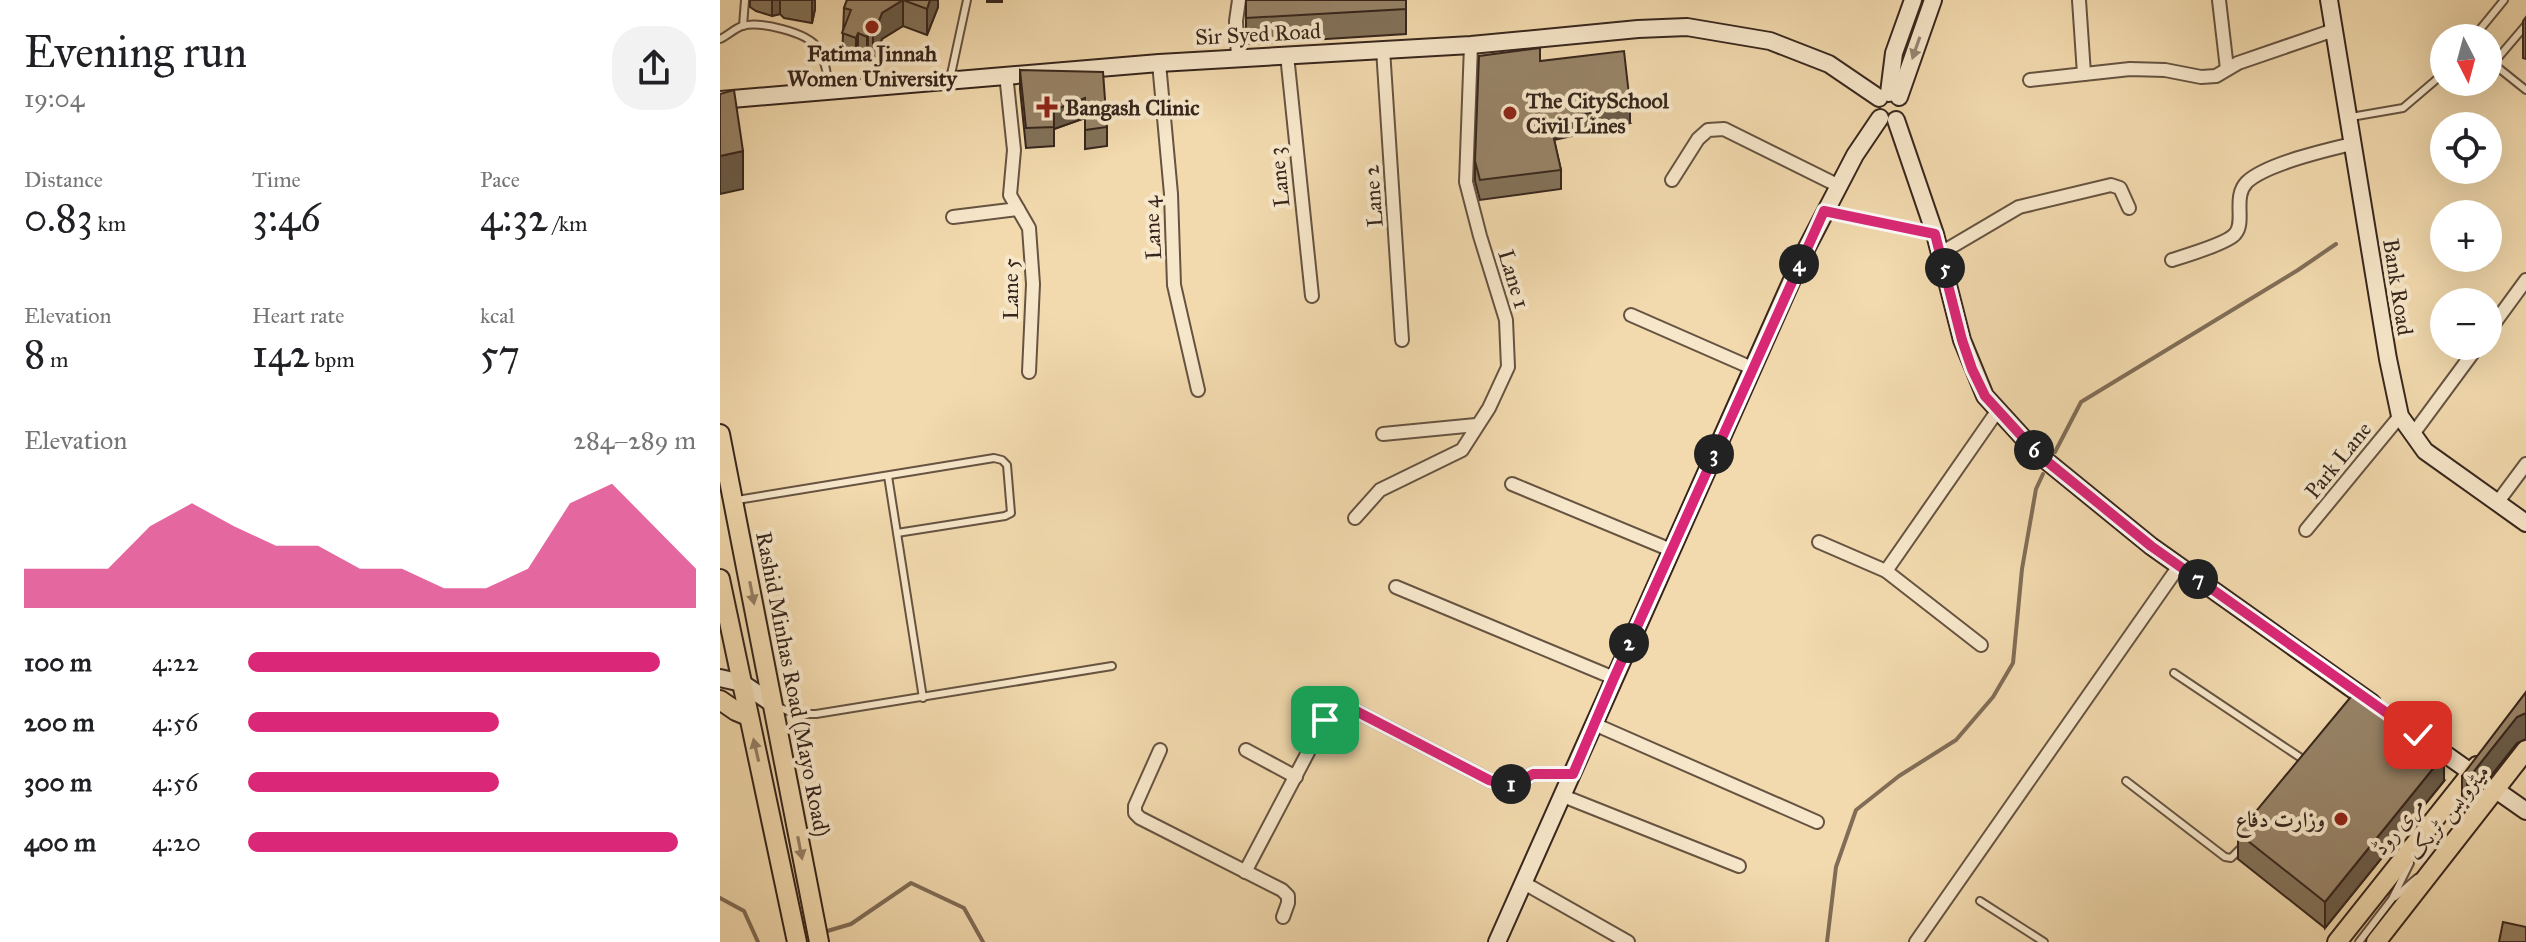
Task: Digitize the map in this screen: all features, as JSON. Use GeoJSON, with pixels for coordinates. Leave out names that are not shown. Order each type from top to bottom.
{"type":"FeatureCollection","features":[{"type":"Feature","properties":{"kind":"main road","name":"Rashid Minhas Road (Mayo Road)"},"geometry":{"type":"LineString","coordinates":[[720,434],[819,942]]}},
{"type":"Feature","properties":{"kind":"main road"},"geometry":{"type":"LineString","coordinates":[[720,579],[725,633],[742,683],[797,942]]}},
{"type":"Feature","properties":{"kind":"main road"},"geometry":{"type":"LineString","coordinates":[[720,700],[748,716]]}},
{"type":"Feature","properties":{"kind":"main road"},"geometry":{"type":"LineString","coordinates":[[2376,942],[2526,750]]}},
{"type":"Feature","properties":{"kind":"main road","name":"مری روڈ"},"geometry":{"type":"LineString","coordinates":[[2337,942],[2482,761]]}},
{"type":"Feature","properties":{"kind":"street"},"geometry":{"type":"LineString","coordinates":[[1238,58],[1236,21],[1239,0]]}},
{"type":"Feature","properties":{"kind":"street"},"geometry":{"type":"LineString","coordinates":[[1889,96],[1904,8],[1913,0]]}},
{"type":"Feature","properties":{"kind":"street"},"geometry":{"type":"LineString","coordinates":[[1933,0],[1889,96],[1876,108],[1888,119],[1935,234],[1962,340],[1985,396],[2038,454],[2151,546],[2361,701],[2482,761]]}},
{"type":"Feature","properties":{"kind":"street"},"geometry":{"type":"LineString","coordinates":[[2079,0],[2084,74]]}},
{"type":"Feature","properties":{"kind":"street"},"geometry":{"type":"LineString","coordinates":[[2219,0],[2227,69]]}},
{"type":"Feature","properties":{"kind":"street","name":"Bank Road"},"geometry":{"type":"LineString","coordinates":[[2329,0],[2400,416],[2425,451],[2526,523]]}},
{"type":"Feature","properties":{"kind":"street","name":"Sir Syed Road"},"geometry":{"type":"LineString","coordinates":[[720,100],[1006,74],[1471,45],[1687,27],[1770,41],[1829,64],[1889,96]]}},
{"type":"Feature","properties":{"kind":"street"},"geometry":{"type":"LineString","coordinates":[[2030,80],[2130,69],[2216,76],[2238,63],[2334,30]]}},
{"type":"Feature","properties":{"kind":"street","name":"Lane 1"},"geometry":{"type":"LineString","coordinates":[[1355,518],[1380,490],[1462,450],[1489,408],[1508,367],[1506,320],[1466,182],[1471,45]]}},
{"type":"Feature","properties":{"kind":"street","name":"Lane 2"},"geometry":{"type":"LineString","coordinates":[[1383,49],[1402,340]]}},
{"type":"Feature","properties":{"kind":"street","name":"Lane 3"},"geometry":{"type":"LineString","coordinates":[[1287,55],[1312,296]]}},
{"type":"Feature","properties":{"kind":"street","name":"Lane 4"},"geometry":{"type":"LineString","coordinates":[[1159,63],[1171,194],[1174,285],[1198,390]]}},
{"type":"Feature","properties":{"kind":"street","name":"Lane 5"},"geometry":{"type":"LineString","coordinates":[[1006,74],[1014,150],[1010,195],[1029,228],[1033,284],[1029,372]]}},
{"type":"Feature","properties":{"kind":"street"},"geometry":{"type":"LineString","coordinates":[[1497,942],[1824,211],[1855,155],[1888,119],[1903,112],[1902,101],[1889,96]]}},
{"type":"Feature","properties":{"kind":"street"},"geometry":{"type":"LineString","coordinates":[[1672,180],[1698,139],[1708,130],[1724,129],[1839,186]]}},
{"type":"Feature","properties":{"kind":"street"},"geometry":{"type":"LineString","coordinates":[[2172,260],[2233,237],[2239,228],[2238,204],[2244,184],[2255,176],[2305,155],[2352,144]]}},
{"type":"Feature","properties":{"kind":"street"},"geometry":{"type":"LineString","coordinates":[[1941,253],[2019,207],[2111,185],[2120,188],[2129,208]]}},
{"type":"Feature","properties":{"kind":"street"},"geometry":{"type":"LineString","coordinates":[[953,217],[1018,209]]}},
{"type":"Feature","properties":{"kind":"street"},"geometry":{"type":"LineString","coordinates":[[2502,313],[2526,280]]}},
{"type":"Feature","properties":{"kind":"street"},"geometry":{"type":"LineString","coordinates":[[1631,315],[1752,368]]}},
{"type":"Feature","properties":{"kind":"street"},"geometry":{"type":"LineString","coordinates":[[2413,434],[2468,360]]}},
{"type":"Feature","properties":{"kind":"street"},"geometry":{"type":"LineString","coordinates":[[1886,571],[1998,410]]}},
{"type":"Feature","properties":{"kind":"street","name":"Park Lane"},"geometry":{"type":"LineString","coordinates":[[2306,530],[2400,416]]}},
{"type":"Feature","properties":{"kind":"street"},"geometry":{"type":"LineString","coordinates":[[1383,434],[1476,425]]}},
{"type":"Feature","properties":{"kind":"street"},"geometry":{"type":"LineString","coordinates":[[2497,503],[2526,464]]}},
{"type":"Feature","properties":{"kind":"street"},"geometry":{"type":"LineString","coordinates":[[1512,484],[1671,550]]}},
{"type":"Feature","properties":{"kind":"street"},"geometry":{"type":"LineString","coordinates":[[1819,542],[1886,571],[1981,645]]}},
{"type":"Feature","properties":{"kind":"street"},"geometry":{"type":"LineString","coordinates":[[1916,942],[2179,566]]}},
{"type":"Feature","properties":{"kind":"street"},"geometry":{"type":"LineString","coordinates":[[1396,587],[1614,678]]}},
{"type":"Feature","properties":{"kind":"street"},"geometry":{"type":"LineString","coordinates":[[720,678],[742,683],[773,704]]}},
{"type":"Feature","properties":{"kind":"street"},"geometry":{"type":"LineString","coordinates":[[1245,872],[1325,720],[1344,708],[1354,710],[1489,780],[1505,785],[1516,784],[1533,774],[1573,774]]}},
{"type":"Feature","properties":{"kind":"street"},"geometry":{"type":"LineString","coordinates":[[1594,724],[1817,822]]}},
{"type":"Feature","properties":{"kind":"street"},"geometry":{"type":"LineString","coordinates":[[1160,750],[1135,806],[1135,813],[1282,890],[1288,896],[1283,917]]}},
{"type":"Feature","properties":{"kind":"street"},"geometry":{"type":"LineString","coordinates":[[1246,750],[1296,777]]}},
{"type":"Feature","properties":{"kind":"street"},"geometry":{"type":"LineString","coordinates":[[2496,790],[2526,811]]}},
{"type":"Feature","properties":{"kind":"street"},"geometry":{"type":"LineString","coordinates":[[1563,796],[1739,866]]}},
{"type":"Feature","properties":{"kind":"street"},"geometry":{"type":"LineString","coordinates":[[1524,883],[1628,942]]}},
{"type":"Feature","properties":{"kind":"lane"},"geometry":{"type":"LineString","coordinates":[[743,26],[745,0]]}},
{"type":"Feature","properties":{"kind":"lane"},"geometry":{"type":"LineString","coordinates":[[950,79],[967,0]]}},
{"type":"Feature","properties":{"kind":"lane"},"geometry":{"type":"LineString","coordinates":[[2484,24],[2504,0]]}},
{"type":"Feature","properties":{"kind":"lane"},"geometry":{"type":"LineString","coordinates":[[2526,25],[2497,59],[2496,66],[2526,90]]}},
{"type":"Feature","properties":{"kind":"lane"},"geometry":{"type":"LineString","coordinates":[[720,39],[743,26],[772,27],[793,32],[817,46],[824,60],[830,90]]}},
{"type":"Feature","properties":{"kind":"lane"},"geometry":{"type":"LineString","coordinates":[[2347,117],[2403,108],[2430,85]]}},
{"type":"Feature","properties":{"kind":"lane"},"geometry":{"type":"LineString","coordinates":[[1824,211],[1935,234]]}},
{"type":"Feature","properties":{"kind":"lane"},"geometry":{"type":"LineString","coordinates":[[733,500],[994,458],[1007,465],[1011,513],[897,533]]}},
{"type":"Feature","properties":{"kind":"lane"},"geometry":{"type":"LineString","coordinates":[[888,476],[923,698]]}},
{"type":"Feature","properties":{"kind":"lane"},"geometry":{"type":"LineString","coordinates":[[773,704],[795,714],[816,714],[1112,666]]}},
{"type":"Feature","properties":{"kind":"lane"},"geometry":{"type":"LineString","coordinates":[[2174,673],[2310,764]]}},
{"type":"Feature","properties":{"kind":"lane","name":"میٹرو بس ٹریک"},"geometry":{"type":"LineString","coordinates":[[2392,899],[2432,865],[2526,741]]}},
{"type":"Feature","properties":{"kind":"lane"},"geometry":{"type":"LineString","coordinates":[[2301,775],[2319,753]]}},
{"type":"Feature","properties":{"kind":"lane","name":"میٹرو بس ٹریک"},"geometry":{"type":"LineString","coordinates":[[2359,942],[2392,899],[2416,849],[2482,761]]}},
{"type":"Feature","properties":{"kind":"lane"},"geometry":{"type":"LineString","coordinates":[[2126,781],[2225,857],[2231,858],[2246,842]]}},
{"type":"Feature","properties":{"kind":"lane"},"geometry":{"type":"LineString","coordinates":[[1980,901],[2044,942]]}},
{"type":"Feature","properties":{"kind":"building"},"geometry":{"type":"Polygon","coordinates":[[[847,0],[903,0],[882,13],[873,36],[858,33],[856,38],[842,33],[851,10],[844,8],[847,0]]]}},
{"type":"Feature","properties":{"kind":"building"},"geometry":{"type":"Polygon","coordinates":[[[903,0],[930,0],[927,9],[903,0]]]}},
{"type":"Feature","properties":{"kind":"building"},"geometry":{"type":"Polygon","coordinates":[[[1246,0],[1406,0],[1406,9],[1246,18],[1246,0]]]}},
{"type":"Feature","properties":{"kind":"building"},"geometry":{"type":"Polygon","coordinates":[[[1540,48],[1540,61],[1624,51],[1630,104],[1550,121],[1561,170],[1480,180],[1475,161],[1479,56],[1540,48]]]}},
{"type":"Feature","properties":{"kind":"building"},"geometry":{"type":"Polygon","coordinates":[[[1020,70],[1103,72],[1107,127],[1085,130],[1085,98],[1054,110],[1054,127],[1026,128],[1020,70]]]}},
{"type":"Feature","properties":{"kind":"building"},"geometry":{"type":"Polygon","coordinates":[[[734,90],[743,151],[720,156],[720,94],[734,90]]]}},
{"type":"Feature","properties":{"kind":"building","name":"وزارت دفاع"},"geometry":{"type":"Polygon","coordinates":[[[2359,687],[2444,755],[2325,902],[2238,833],[2359,687]]]}},
{"type":"Feature","properties":{"kind":"building"},"geometry":{"type":"Polygon","coordinates":[[[2526,692],[2526,713],[2517,717],[2467,780],[2462,776],[2526,692]]]}},
{"type":"Feature","properties":{"kind":"building"},"geometry":{"type":"Polygon","coordinates":[[[2503,922],[2526,927],[2526,942],[2499,942],[2503,922]]]}},
{"type":"Feature","properties":{"kind":"waterway"},"geometry":{"type":"LineString","coordinates":[[2055,452],[2081,402],[2336,244]]}},
{"type":"Feature","properties":{"kind":"waterway"},"geometry":{"type":"LineString","coordinates":[[1827,942],[1836,867],[1856,810],[1899,776],[1956,740],[1993,697],[2013,663],[2022,569],[2036,489],[2043,474]]}},
{"type":"Feature","properties":{"kind":"waterway"},"geometry":{"type":"LineString","coordinates":[[824,932],[851,924],[911,883],[964,908],[983,942]]}},
{"type":"Feature","properties":{"kind":"waterway"},"geometry":{"type":"LineString","coordinates":[[720,898],[744,911],[758,942]]}},
{"type":"Feature","properties":{"kind":"place","name":"Fatima Jinnah Women University"},"geometry":{"type":"Point","coordinates":[872,27]}},
{"type":"Feature","properties":{"kind":"place","name":"Bangash Clinic"},"geometry":{"type":"Point","coordinates":[1047,107]}},
{"type":"Feature","properties":{"kind":"place","name":"The CitySchool Civil Lines"},"geometry":{"type":"Point","coordinates":[1510,113]}},
{"type":"Feature","properties":{"kind":"place","name":"وزارت دفاع"},"geometry":{"type":"Point","coordinates":[2341,819]}},
{"type":"Feature","properties":{"kind":"route"},"geometry":{"type":"LineString","coordinates":[[1325,720],[1344,708],[1354,710],[1489,780],[1505,785],[1516,784],[1533,774],[1573,774],[1824,211],[1935,234],[1972,369],[1985,396],[2038,454],[2151,546],[2418,735]]}}]}
